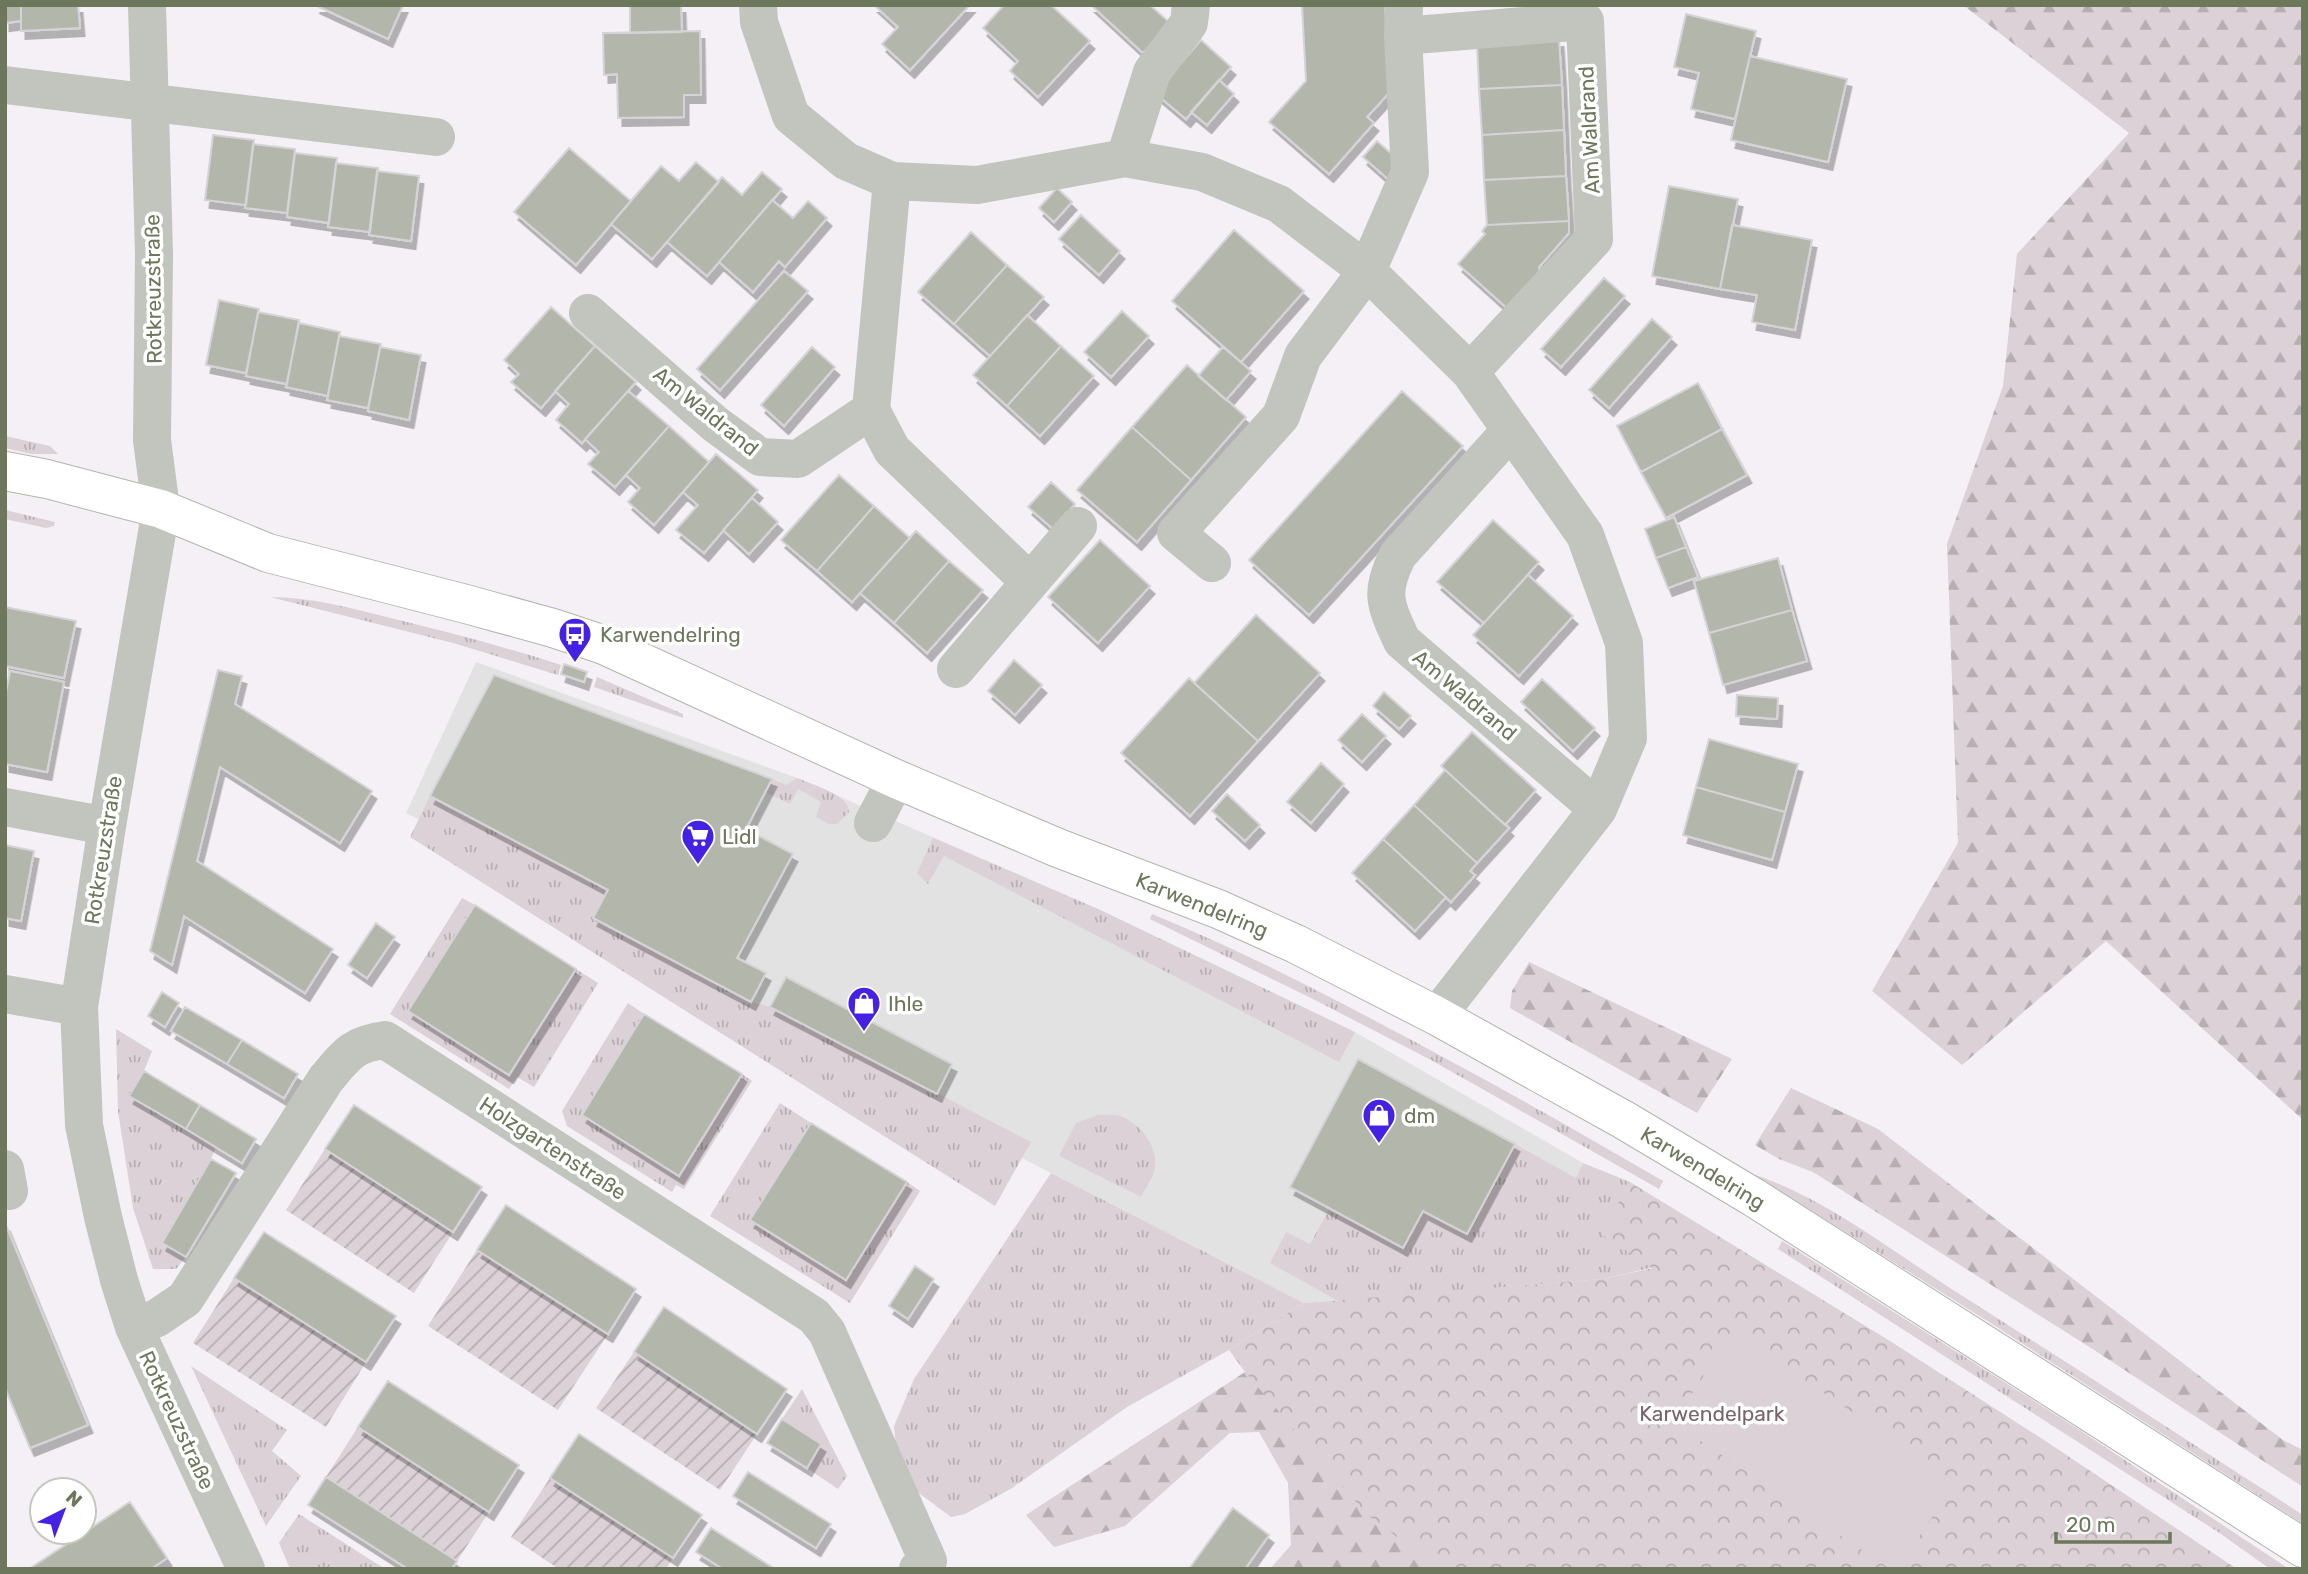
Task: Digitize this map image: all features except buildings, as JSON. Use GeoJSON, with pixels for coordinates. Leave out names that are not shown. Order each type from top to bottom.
{"type":"FeatureCollection","features":[{"type":"Feature","properties":{"kind":"main road","name":"Karwendelring"},"geometry":{"type":"LineString","coordinates":[[5,471],[47,479],[161,509],[268,553],[479,607],[604,645],[895,779],[1058,848],[1218,909],[1296,944],[1437,1016],[1753,1197],[2303,1548]]}},
{"type":"Feature","properties":{"kind":"street","name":"Rotkreuzstraße"},"geometry":{"type":"LineString","coordinates":[[147,5],[154,281],[152,440],[161,509],[79,1007],[84,1125],[103,1217],[134,1327],[246,1569]]}},
{"type":"Feature","properties":{"kind":"street"},"geometry":{"type":"LineString","coordinates":[[758,5],[759,22],[791,116],[846,161],[892,181],[977,186],[1125,158],[1202,172],[1279,204],[1367,271],[1470,372],[1585,536],[1624,643],[1628,738],[1598,809],[1437,1016]]}},
{"type":"Feature","properties":{"kind":"street"},"geometry":{"type":"LineString","coordinates":[[1125,158],[1152,72],[1189,23],[1191,5]]}},
{"type":"Feature","properties":{"kind":"street","name":"Am Waldrand"},"geometry":{"type":"LineString","coordinates":[[1212,563],[1176,533],[1281,416],[1303,356],[1367,271],[1409,172],[1404,21],[1585,21],[1594,239],[1470,372]]}},
{"type":"Feature","properties":{"kind":"street"},"geometry":{"type":"LineString","coordinates":[[5,85],[436,137]]}},
{"type":"Feature","properties":{"kind":"street"},"geometry":{"type":"LineString","coordinates":[[892,181],[871,410],[892,450],[1030,582]]}},
{"type":"Feature","properties":{"kind":"street","name":"Am Waldrand"},"geometry":{"type":"LineString","coordinates":[[588,313],[715,424],[760,457],[798,459],[871,410]]}},
{"type":"Feature","properties":{"kind":"street","name":"Am Waldrand"},"geometry":{"type":"LineString","coordinates":[[1511,430],[1398,555],[1388,576],[1385,594],[1389,614],[1402,641],[1598,809]]}},
{"type":"Feature","properties":{"kind":"street"},"geometry":{"type":"LineString","coordinates":[[956,669],[1078,526]]}},
{"type":"Feature","properties":{"kind":"street"},"geometry":{"type":"LineString","coordinates":[[873,823],[895,779]]}},
{"type":"Feature","properties":{"kind":"street"},"geometry":{"type":"LineString","coordinates":[[5,807],[107,826]]}},
{"type":"Feature","properties":{"kind":"street"},"geometry":{"type":"LineString","coordinates":[[5,994],[79,1007]]}},
{"type":"Feature","properties":{"kind":"street","name":"Holzgartenstraße"},"geometry":{"type":"LineString","coordinates":[[134,1327],[158,1318],[185,1299],[326,1079],[344,1057],[364,1043],[385,1041],[814,1316],[827,1332],[928,1561],[918,1569]]}},
{"type":"Feature","properties":{"kind":"shaded area"},"geometry":{"type":"Polygon","coordinates":[[[476,662],[797,778],[1098,909],[1355,1032],[1583,1163],[1532,1283],[1304,1303],[569,925],[582,901],[406,813],[476,662]]]}},
{"type":"Feature","properties":{"kind":"green space"},"geometry":{"type":"Polygon","coordinates":[[[1963,5],[2303,5],[2303,1120],[2106,941],[1962,1065],[1872,991],[1958,843],[1947,544],[2003,386],[2017,254],[2129,133],[1963,5]]]}},
{"type":"Feature","properties":{"kind":"green space"},"geometry":{"type":"Polygon","coordinates":[[[5,436],[50,446],[58,454],[31,454],[5,448],[5,436]]]}},
{"type":"Feature","properties":{"kind":"green space"},"geometry":{"type":"Polygon","coordinates":[[[5,510],[55,522],[54,526],[46,528],[5,519],[5,510]]]}},
{"type":"Feature","properties":{"kind":"green space"},"geometry":{"type":"Polygon","coordinates":[[[270,597],[346,607],[561,665],[558,675],[453,643],[270,597]]]}},
{"type":"Feature","properties":{"kind":"green space"},"geometry":{"type":"Polygon","coordinates":[[[597,677],[683,714],[683,718],[594,687],[597,677]]]}},
{"type":"Feature","properties":{"kind":"green space"},"geometry":{"type":"Polygon","coordinates":[[[797,778],[837,795],[849,812],[837,824],[829,824],[816,817],[821,802],[798,789],[790,804],[765,792],[772,779],[786,785],[797,778]]]}},
{"type":"Feature","properties":{"kind":"green space"},"geometry":{"type":"Polygon","coordinates":[[[430,796],[608,890],[751,1002],[771,1007],[1031,1142],[995,1206],[410,837],[430,796]]]}},
{"type":"Feature","properties":{"kind":"green space"},"geometry":{"type":"Polygon","coordinates":[[[933,838],[1098,909],[1355,1032],[1339,1062],[944,856],[928,884],[917,873],[933,838]]]}},
{"type":"Feature","properties":{"kind":"green space"},"geometry":{"type":"Polygon","coordinates":[[[462,898],[475,905],[408,1012],[509,1075],[576,969],[598,983],[534,1087],[517,1077],[509,1089],[390,1014],[462,898]]]}},
{"type":"Feature","properties":{"kind":"green space"},"geometry":{"type":"Polygon","coordinates":[[[1152,914],[1269,966],[1454,1063],[1663,1181],[1659,1189],[1431,1060],[1150,919],[1152,914]]]}},
{"type":"Feature","properties":{"kind":"green space"},"geometry":{"type":"Polygon","coordinates":[[[1529,962],[1732,1059],[1697,1113],[1510,1008],[1512,991],[1529,962]]]}},
{"type":"Feature","properties":{"kind":"green space"},"geometry":{"type":"Polygon","coordinates":[[[628,1003],[644,1014],[582,1115],[678,1175],[742,1074],[752,1081],[684,1189],[676,1185],[672,1192],[567,1126],[562,1111],[628,1003]]]}},
{"type":"Feature","properties":{"kind":"green space"},"geometry":{"type":"Polygon","coordinates":[[[116,1029],[152,1051],[129,1096],[216,1147],[162,1242],[186,1257],[176,1269],[153,1269],[133,1208],[118,1111],[116,1029]]]}},
{"type":"Feature","properties":{"kind":"green space"},"geometry":{"type":"Polygon","coordinates":[[[1791,1088],[1878,1129],[2283,1440],[2303,1450],[2303,1487],[2091,1348],[1813,1172],[1779,1159],[1755,1145],[1791,1088]]]}},
{"type":"Feature","properties":{"kind":"green space"},"geometry":{"type":"Polygon","coordinates":[[[780,1103],[811,1123],[751,1221],[846,1280],[907,1182],[920,1191],[850,1303],[710,1216],[780,1103]]]}},
{"type":"Feature","properties":{"kind":"green space"},"geometry":{"type":"Polygon","coordinates":[[[1098,1115],[1118,1115],[1127,1119],[1141,1130],[1151,1143],[1155,1167],[1141,1197],[1059,1156],[1076,1123],[1098,1115]]]}},
{"type":"Feature","properties":{"kind":"green space"},"geometry":{"type":"Polygon","coordinates":[[[1515,1144],[1576,1178],[1583,1163],[1630,1182],[1602,1234],[1654,1267],[1603,1279],[1338,1301],[1270,1263],[1286,1232],[1310,1244],[1330,1208],[1403,1248],[1423,1211],[1467,1234],[1515,1144]]]}},
{"type":"Feature","properties":{"kind":"green space"},"geometry":{"type":"Polygon","coordinates":[[[325,1149],[453,1232],[414,1293],[286,1210],[325,1149]]]}},
{"type":"Feature","properties":{"kind":"green space"},"geometry":{"type":"Polygon","coordinates":[[[1051,1173],[1304,1303],[1229,1350],[1127,1407],[1012,1488],[965,1514],[951,1517],[908,1485],[898,1466],[894,1426],[914,1379],[1051,1173]]]}},
{"type":"Feature","properties":{"kind":"green space"},"geometry":{"type":"Polygon","coordinates":[[[1753,1174],[1805,1196],[1855,1225],[2303,1515],[2303,1524],[1989,1322],[1753,1174]]]}},
{"type":"Feature","properties":{"kind":"green space","name":"Karwendelpark"},"geometry":{"type":"Polygon","coordinates":[[[1630,1182],[1890,1341],[2237,1569],[1440,1569],[1366,1514],[1229,1350],[1304,1303],[1603,1279],[1653,1268],[1601,1234],[1630,1182]]]}},
{"type":"Feature","properties":{"kind":"green space"},"geometry":{"type":"Polygon","coordinates":[[[1782,1241],[2078,1429],[2289,1569],[2270,1569],[2221,1534],[1778,1249],[1782,1241]]]}},
{"type":"Feature","properties":{"kind":"green space"},"geometry":{"type":"Polygon","coordinates":[[[477,1250],[608,1334],[558,1410],[428,1326],[477,1250]]]}},
{"type":"Feature","properties":{"kind":"green space"},"geometry":{"type":"Polygon","coordinates":[[[234,1278],[366,1362],[326,1427],[193,1343],[234,1278]]]}},
{"type":"Feature","properties":{"kind":"green space"},"geometry":{"type":"Polygon","coordinates":[[[1392,1327],[1498,1569],[1270,1569],[1291,1545],[1288,1483],[1259,1432],[1230,1433],[1125,1526],[1054,1547],[1026,1515],[1245,1372],[1392,1327]]]}},
{"type":"Feature","properties":{"kind":"green space"},"geometry":{"type":"Polygon","coordinates":[[[1733,1332],[1956,1482],[1897,1569],[1890,1569],[1673,1422],[1733,1332]]]}},
{"type":"Feature","properties":{"kind":"green space"},"geometry":{"type":"Polygon","coordinates":[[[634,1352],[757,1434],[720,1490],[596,1408],[634,1352]]]}},
{"type":"Feature","properties":{"kind":"green space"},"geometry":{"type":"Polygon","coordinates":[[[191,1366],[287,1430],[272,1451],[301,1476],[266,1526],[191,1366]]]}},
{"type":"Feature","properties":{"kind":"green space"},"geometry":{"type":"Polygon","coordinates":[[[802,1389],[847,1476],[838,1489],[807,1468],[821,1444],[782,1419],[802,1389]]]}},
{"type":"Feature","properties":{"kind":"green space"},"geometry":{"type":"Polygon","coordinates":[[[358,1427],[489,1512],[457,1561],[326,1477],[358,1427]]]}},
{"type":"Feature","properties":{"kind":"green space"},"geometry":{"type":"Polygon","coordinates":[[[550,1478],[673,1558],[666,1569],[559,1569],[511,1537],[550,1478]]]}},
{"type":"Feature","properties":{"kind":"green space"},"geometry":{"type":"Polygon","coordinates":[[[299,1514],[385,1569],[290,1569],[279,1543],[299,1514]]]}},
{"type":"Feature","properties":{"kind":"place","name":"Karwendelring"},"geometry":{"type":"Point","coordinates":[575,664]}},
{"type":"Feature","properties":{"kind":"place","name":"Lidl"},"geometry":{"type":"Point","coordinates":[698,866]}},
{"type":"Feature","properties":{"kind":"place","name":"Ihle"},"geometry":{"type":"Point","coordinates":[864,1033]}},
{"type":"Feature","properties":{"kind":"place","name":"dm"},"geometry":{"type":"Point","coordinates":[1379,1145]}}]}
